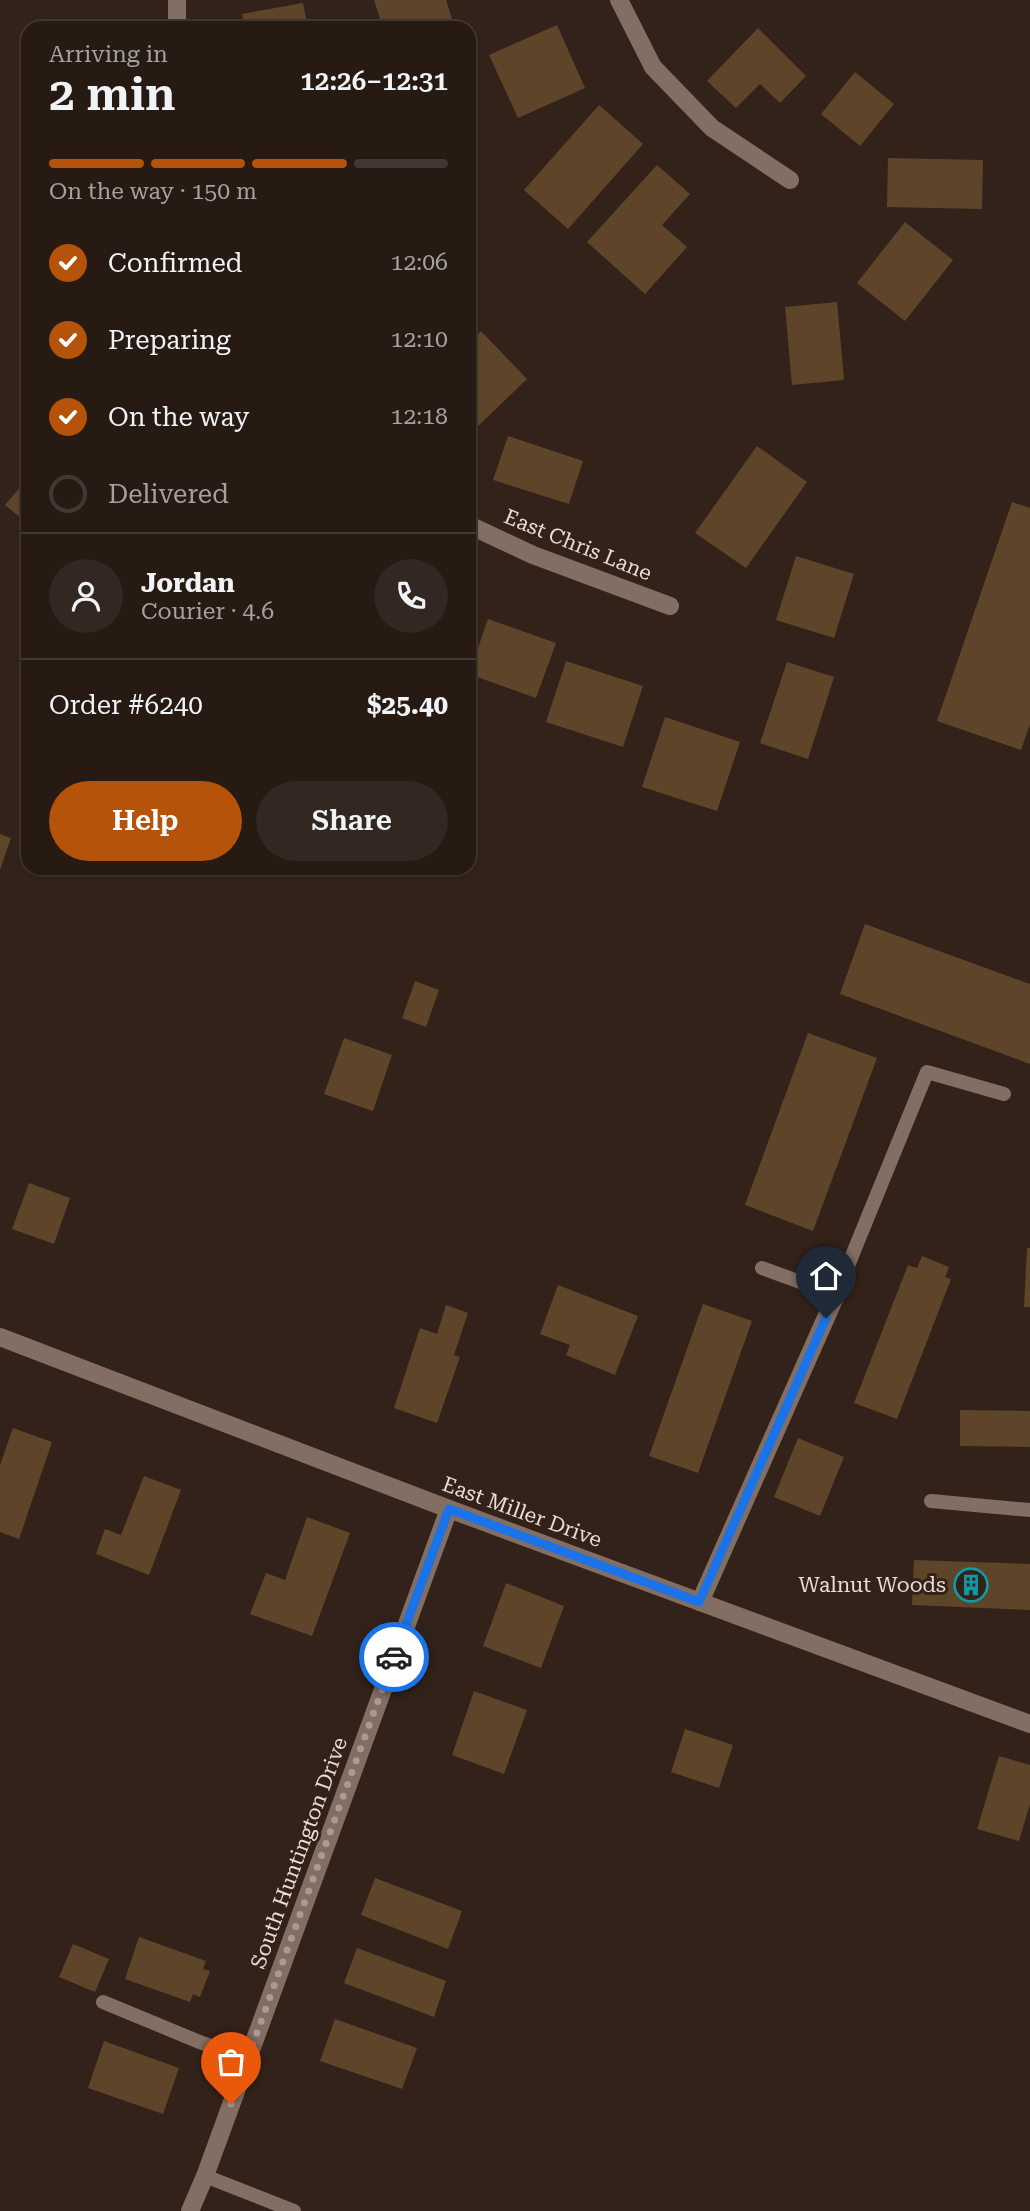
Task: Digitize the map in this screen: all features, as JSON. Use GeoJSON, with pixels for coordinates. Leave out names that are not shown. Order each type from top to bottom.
{"type":"FeatureCollection","features":[{"type":"Feature","properties":{"kind":"street"},"geometry":{"type":"LineString","coordinates":[[177,0],[177,21]]}},
{"type":"Feature","properties":{"kind":"street"},"geometry":{"type":"LineString","coordinates":[[620,0],[653,67],[712,128],[790,180]]}},
{"type":"Feature","properties":{"kind":"street","name":"East Chris Lane"},"geometry":{"type":"LineString","coordinates":[[476,528],[533,555],[670,606]]}},
{"type":"Feature","properties":{"kind":"street"},"geometry":{"type":"LineString","coordinates":[[699,1602],[836,1295]]}},
{"type":"Feature","properties":{"kind":"street","name":"East Miller Drive"},"geometry":{"type":"LineString","coordinates":[[0,1337],[449,1509],[1030,1724]]}},
{"type":"Feature","properties":{"kind":"street","name":"South Huntington Drive"},"geometry":{"type":"LineString","coordinates":[[190,2211],[449,1509]]}},
{"type":"Feature","properties":{"kind":"lane"},"geometry":{"type":"LineString","coordinates":[[762,1268],[836,1295],[927,1072],[1004,1094]]}},
{"type":"Feature","properties":{"kind":"lane"},"geometry":{"type":"LineString","coordinates":[[932,1501],[1030,1510]]}},
{"type":"Feature","properties":{"kind":"lane"},"geometry":{"type":"LineString","coordinates":[[103,2002],[202,2043],[248,2057]]}},
{"type":"Feature","properties":{"kind":"lane"},"geometry":{"type":"LineString","coordinates":[[205,2176],[294,2211]]}},
{"type":"Feature","properties":{"kind":"building"},"geometry":{"type":"Polygon","coordinates":[[[374,0],[446,0],[453,21],[381,21],[374,0]]]}},
{"type":"Feature","properties":{"kind":"building"},"geometry":{"type":"Polygon","coordinates":[[[303,3],[307,21],[244,21],[242,14],[303,3]]]}},
{"type":"Feature","properties":{"kind":"building"},"geometry":{"type":"Polygon","coordinates":[[[557,25],[585,88],[518,118],[489,55],[557,25]]]}},
{"type":"Feature","properties":{"kind":"building"},"geometry":{"type":"Polygon","coordinates":[[[758,28],[806,76],[780,103],[760,84],[736,108],[707,81],[758,28]]]}},
{"type":"Feature","properties":{"kind":"building"},"geometry":{"type":"Polygon","coordinates":[[[855,72],[894,104],[860,146],[821,114],[855,72]]]}},
{"type":"Feature","properties":{"kind":"building"},"geometry":{"type":"Polygon","coordinates":[[[599,105],[643,144],[568,229],[524,190],[599,105]]]}},
{"type":"Feature","properties":{"kind":"building"},"geometry":{"type":"Polygon","coordinates":[[[888,158],[983,160],[982,209],[887,207],[888,158]]]}},
{"type":"Feature","properties":{"kind":"building"},"geometry":{"type":"Polygon","coordinates":[[[657,165],[690,194],[662,225],[687,247],[645,294],[587,242],[657,165]]]}},
{"type":"Feature","properties":{"kind":"building"},"geometry":{"type":"Polygon","coordinates":[[[905,222],[953,260],[905,321],[857,283],[905,222]]]}},
{"type":"Feature","properties":{"kind":"building"},"geometry":{"type":"Polygon","coordinates":[[[837,302],[844,380],[792,385],[785,307],[837,302]]]}},
{"type":"Feature","properties":{"kind":"building"},"geometry":{"type":"Polygon","coordinates":[[[481,331],[527,379],[476,428],[476,336],[481,331]]]}},
{"type":"Feature","properties":{"kind":"building"},"geometry":{"type":"Polygon","coordinates":[[[508,436],[583,461],[569,504],[493,480],[508,436]]]}},
{"type":"Feature","properties":{"kind":"building"},"geometry":{"type":"Polygon","coordinates":[[[757,446],[807,482],[746,568],[695,533],[757,446]]]}},
{"type":"Feature","properties":{"kind":"building"},"geometry":{"type":"Polygon","coordinates":[[[21,486],[21,518],[5,505],[21,486]]]}},
{"type":"Feature","properties":{"kind":"building"},"geometry":{"type":"Polygon","coordinates":[[[1012,502],[1030,508],[1030,724],[1021,750],[937,721],[1012,502]]]}},
{"type":"Feature","properties":{"kind":"building"},"geometry":{"type":"Polygon","coordinates":[[[796,556],[854,574],[834,638],[776,620],[796,556]]]}},
{"type":"Feature","properties":{"kind":"building"},"geometry":{"type":"Polygon","coordinates":[[[488,619],[556,643],[536,698],[476,677],[476,654],[488,619]]]}},
{"type":"Feature","properties":{"kind":"building"},"geometry":{"type":"Polygon","coordinates":[[[566,661],[643,686],[623,747],[546,722],[566,661]]]}},
{"type":"Feature","properties":{"kind":"building"},"geometry":{"type":"Polygon","coordinates":[[[787,662],[834,677],[808,759],[760,743],[787,662]]]}},
{"type":"Feature","properties":{"kind":"building"},"geometry":{"type":"Polygon","coordinates":[[[665,717],[740,742],[717,811],[642,787],[665,717]]]}},
{"type":"Feature","properties":{"kind":"building"},"geometry":{"type":"Polygon","coordinates":[[[0,834],[11,838],[0,870],[0,834]]]}},
{"type":"Feature","properties":{"kind":"building"},"geometry":{"type":"Polygon","coordinates":[[[865,924],[1030,984],[1030,1064],[840,994],[865,924]]]}},
{"type":"Feature","properties":{"kind":"building"},"geometry":{"type":"Polygon","coordinates":[[[415,981],[439,990],[426,1027],[402,1018],[415,981]]]}},
{"type":"Feature","properties":{"kind":"building"},"geometry":{"type":"Polygon","coordinates":[[[808,1033],[877,1058],[813,1231],[745,1205],[808,1033]]]}},
{"type":"Feature","properties":{"kind":"building"},"geometry":{"type":"Polygon","coordinates":[[[344,1038],[392,1055],[373,1111],[324,1094],[344,1038]]]}},
{"type":"Feature","properties":{"kind":"building"},"geometry":{"type":"Polygon","coordinates":[[[29,1183],[70,1198],[54,1244],[12,1229],[29,1183]]]}},
{"type":"Feature","properties":{"kind":"building"},"geometry":{"type":"Polygon","coordinates":[[[1027,1248],[1030,1248],[1030,1307],[1024,1307],[1027,1248]]]}},
{"type":"Feature","properties":{"kind":"building"},"geometry":{"type":"Polygon","coordinates":[[[922,1256],[949,1267],[945,1277],[951,1279],[897,1419],[854,1403],[908,1265],[917,1268],[922,1256]]]}},
{"type":"Feature","properties":{"kind":"building"},"geometry":{"type":"Polygon","coordinates":[[[558,1285],[638,1316],[615,1375],[566,1355],[570,1345],[540,1334],[558,1285]]]}},
{"type":"Feature","properties":{"kind":"building"},"geometry":{"type":"Polygon","coordinates":[[[703,1304],[752,1321],[698,1473],[649,1456],[703,1304]]]}},
{"type":"Feature","properties":{"kind":"building"},"geometry":{"type":"Polygon","coordinates":[[[446,1305],[468,1313],[454,1355],[460,1357],[437,1423],[394,1408],[420,1328],[437,1334],[446,1305]]]}},
{"type":"Feature","properties":{"kind":"building"},"geometry":{"type":"Polygon","coordinates":[[[960,1410],[1030,1411],[1030,1447],[960,1446],[960,1410]]]}},
{"type":"Feature","properties":{"kind":"building"},"geometry":{"type":"Polygon","coordinates":[[[13,1428],[52,1442],[19,1539],[0,1532],[0,1465],[13,1428]]]}},
{"type":"Feature","properties":{"kind":"building"},"geometry":{"type":"Polygon","coordinates":[[[798,1438],[844,1457],[820,1516],[774,1497],[798,1438]]]}},
{"type":"Feature","properties":{"kind":"building"},"geometry":{"type":"Polygon","coordinates":[[[144,1476],[181,1490],[149,1575],[96,1554],[105,1529],[121,1535],[144,1476]]]}},
{"type":"Feature","properties":{"kind":"building"},"geometry":{"type":"Polygon","coordinates":[[[307,1517],[350,1533],[312,1636],[250,1614],[266,1573],[285,1580],[307,1517]]]}},
{"type":"Feature","properties":{"kind":"building","name":"Walnut Woods"},"geometry":{"type":"Polygon","coordinates":[[[914,1560],[1030,1564],[1030,1610],[912,1605],[914,1560]]]}},
{"type":"Feature","properties":{"kind":"building"},"geometry":{"type":"Polygon","coordinates":[[[506,1583],[564,1606],[541,1668],[483,1646],[506,1583]]]}},
{"type":"Feature","properties":{"kind":"building"},"geometry":{"type":"Polygon","coordinates":[[[474,1691],[527,1710],[504,1774],[452,1755],[474,1691]]]}},
{"type":"Feature","properties":{"kind":"building"},"geometry":{"type":"Polygon","coordinates":[[[685,1729],[733,1745],[719,1788],[671,1772],[685,1729]]]}},
{"type":"Feature","properties":{"kind":"building"},"geometry":{"type":"Polygon","coordinates":[[[999,1756],[1030,1765],[1030,1804],[1019,1841],[977,1829],[999,1756]]]}},
{"type":"Feature","properties":{"kind":"building"},"geometry":{"type":"Polygon","coordinates":[[[375,1878],[462,1911],[448,1949],[361,1915],[375,1878]]]}},
{"type":"Feature","properties":{"kind":"building"},"geometry":{"type":"Polygon","coordinates":[[[139,1937],[206,1961],[203,1969],[210,1971],[200,1997],[193,1994],[190,2002],[125,1979],[139,1937]]]}},
{"type":"Feature","properties":{"kind":"building"},"geometry":{"type":"Polygon","coordinates":[[[73,1944],[109,1959],[95,1992],[59,1977],[73,1944]]]}},
{"type":"Feature","properties":{"kind":"building"},"geometry":{"type":"Polygon","coordinates":[[[357,1948],[446,1981],[434,2017],[344,1983],[357,1948]]]}},
{"type":"Feature","properties":{"kind":"building"},"geometry":{"type":"Polygon","coordinates":[[[335,2019],[417,2048],[402,2089],[320,2061],[335,2019]]]}},
{"type":"Feature","properties":{"kind":"building"},"geometry":{"type":"Polygon","coordinates":[[[104,2041],[179,2068],[163,2114],[88,2088],[104,2041]]]}},
{"type":"Feature","properties":{"kind":"way so far"},"geometry":{"type":"LineString","coordinates":[[231,2104],[394,1657]]}},
{"type":"Feature","properties":{"kind":"place","name":"Walnut Woods"},"geometry":{"type":"Point","coordinates":[971,1585]}},
{"type":"Feature","properties":{"kind":"route"},"geometry":{"type":"LineString","coordinates":[[394,1657],[449,1509],[699,1602],[826,1318]]}}]}
